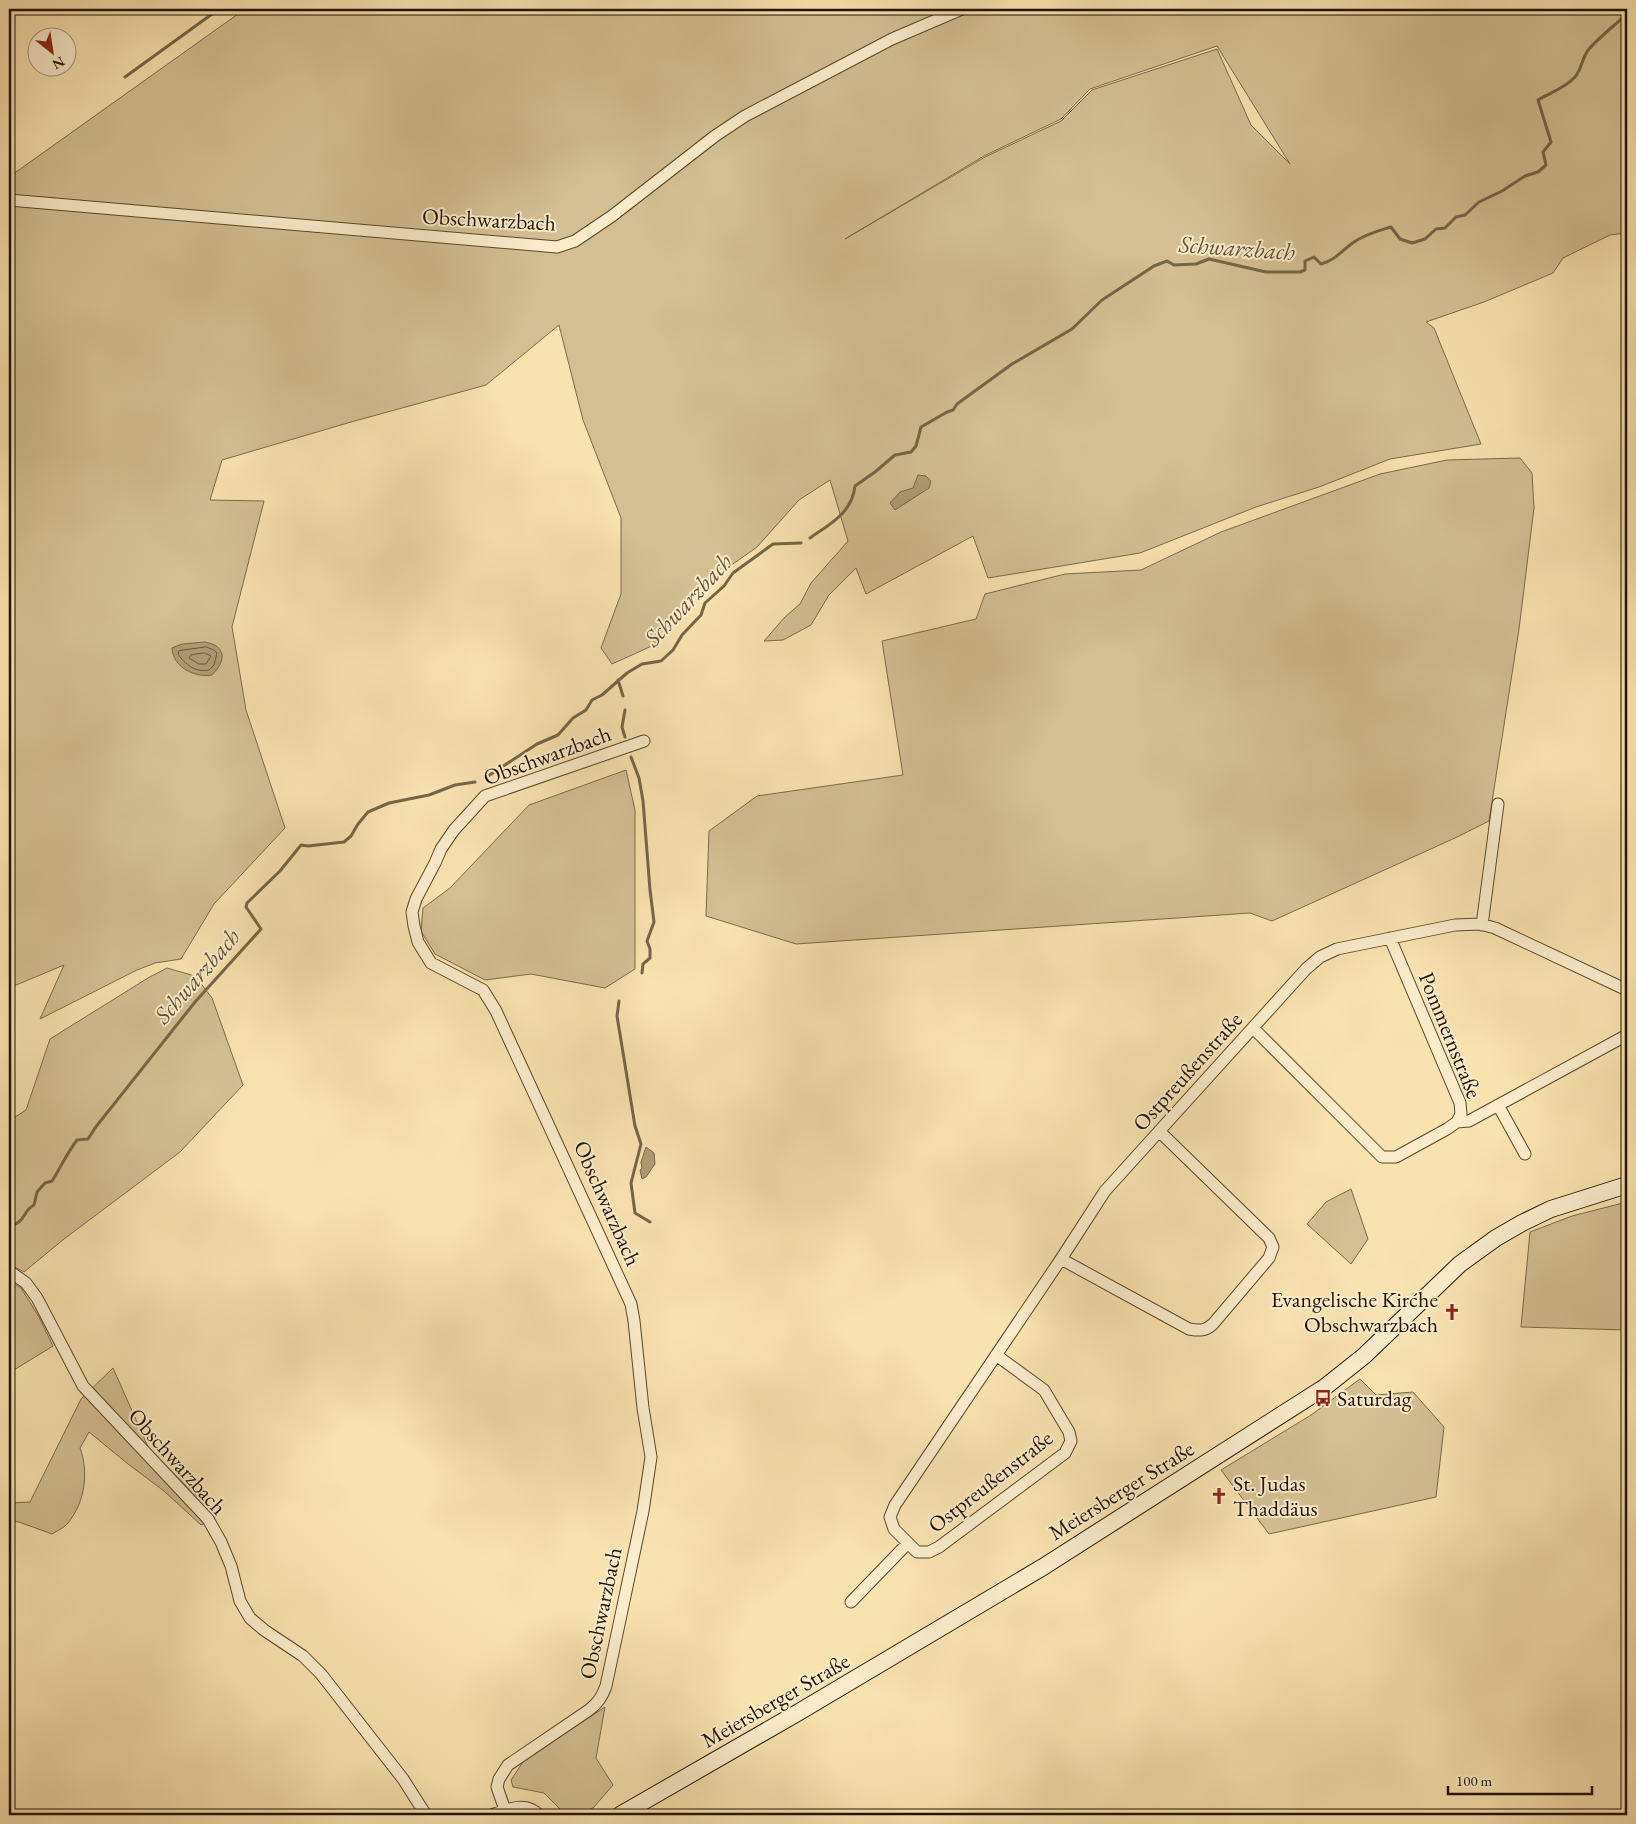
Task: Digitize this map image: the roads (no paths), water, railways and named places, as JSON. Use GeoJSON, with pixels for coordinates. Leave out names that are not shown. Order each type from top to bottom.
{"type":"FeatureCollection","features":[{"type":"Feature","properties":{"kind":"main road","name":"Meiersberger Straße"},"geometry":{"type":"LineString","coordinates":[[620,1815],[800,1712],[1018,1582],[1325,1386],[1364,1356],[1460,1264],[1496,1238],[1522,1223],[1551,1210],[1627,1185]]}},
{"type":"Feature","properties":{"kind":"street","name":"Obschwarzbach"},"geometry":{"type":"LineString","coordinates":[[9,200],[557,247],[575,241],[612,216],[715,136],[744,116],[892,39],[962,9]]}},
{"type":"Feature","properties":{"kind":"street","name":"Obschwarzbach"},"geometry":{"type":"LineString","coordinates":[[505,1810],[497,1787],[499,1779],[508,1765],[589,1710],[598,1702],[606,1686],[643,1511],[650,1469],[649,1440],[643,1408],[632,1304],[496,1011],[483,990],[432,964],[418,942],[412,912],[416,899],[441,849],[454,830],[485,796],[512,785],[644,741]]}},
{"type":"Feature","properties":{"kind":"street"},"geometry":{"type":"LineString","coordinates":[[1482,925],[1498,804]]}},
{"type":"Feature","properties":{"kind":"street","name":"Ostpreußenstraße"},"geometry":{"type":"LineString","coordinates":[[996,1355],[1044,1390],[1069,1432],[1071,1441],[1065,1454],[939,1547],[929,1552],[917,1552],[894,1529],[890,1517],[895,1505],[1105,1191],[1306,969],[1320,957],[1337,949],[1455,925],[1482,925],[1502,931],[1627,990]]}},
{"type":"Feature","properties":{"kind":"street","name":"Pommernstraße"},"geometry":{"type":"LineString","coordinates":[[1253,1028],[1382,1157],[1396,1157],[1447,1129],[1456,1122],[1461,1114],[1460,1103],[1390,938]]}},
{"type":"Feature","properties":{"kind":"street"},"geometry":{"type":"LineString","coordinates":[[1456,1122],[1469,1121],[1627,1035]]}},
{"type":"Feature","properties":{"kind":"street"},"geometry":{"type":"LineString","coordinates":[[1498,1106],[1525,1154]]}},
{"type":"Feature","properties":{"kind":"street"},"geometry":{"type":"LineString","coordinates":[[1061,1259],[1189,1329],[1198,1331],[1206,1330],[1213,1324],[1270,1258],[1272,1247],[1269,1238],[1159,1132]]}},
{"type":"Feature","properties":{"kind":"street","name":"Obschwarzbach"},"geometry":{"type":"LineString","coordinates":[[9,1271],[26,1283],[37,1298],[83,1386],[208,1518],[221,1542],[240,1601],[250,1618],[264,1630],[303,1656],[321,1674],[403,1779],[426,1815]]}},
{"type":"Feature","properties":{"kind":"street","name":"Ostpreußenstraße"},"geometry":{"type":"LineString","coordinates":[[851,1602],[908,1543]]}},
{"type":"Feature","properties":{"kind":"street"},"geometry":{"type":"LineString","coordinates":[[492,1815],[518,1807],[529,1808],[540,1815]]}},
{"type":"Feature","properties":{"kind":"water"},"geometry":{"type":"Polygon","coordinates":[[[918,475],[926,476],[931,481],[929,488],[895,510],[890,503],[900,492],[913,488],[918,475]]]}},
{"type":"Feature","properties":{"kind":"water"},"geometry":{"type":"Polygon","coordinates":[[[205,642],[217,647],[222,655],[217,670],[212,675],[192,673],[180,666],[176,661],[172,648],[182,644],[205,642]]]}},
{"type":"Feature","properties":{"kind":"water"},"geometry":{"type":"Polygon","coordinates":[[[646,1147],[654,1153],[655,1164],[646,1177],[642,1179],[641,1162],[646,1147]]]}},
{"type":"Feature","properties":{"kind":"waterway"},"geometry":{"type":"LineString","coordinates":[[125,77],[219,9]]}},
{"type":"Feature","properties":{"kind":"waterway","name":"Schwarzbach"},"geometry":{"type":"LineString","coordinates":[[810,538],[832,523],[845,511],[850,504],[855,486],[895,455],[911,452],[916,446],[921,427],[953,410],[957,404],[1012,364],[1072,329],[1102,300],[1154,266],[1167,261],[1174,265],[1196,264],[1209,259],[1266,272],[1300,272],[1305,270],[1305,261],[1314,257],[1321,264],[1335,258],[1349,245],[1359,239],[1391,227],[1400,239],[1412,243],[1425,239],[1436,229],[1445,228],[1456,217],[1465,215],[1479,202],[1502,191],[1525,176],[1538,172],[1546,165],[1543,152],[1551,142],[1538,100],[1562,87],[1575,77],[1589,49],[1626,15],[1625,9]]}},
{"type":"Feature","properties":{"kind":"waterway","name":"Schwarzbach"},"geometry":{"type":"LineString","coordinates":[[485,778],[537,744],[558,735],[573,718],[586,710],[592,700],[602,695],[627,673],[642,664],[661,661],[673,650],[682,635],[701,615],[705,603],[724,586],[733,573],[773,544],[801,543]]}},
{"type":"Feature","properties":{"kind":"waterway"},"geometry":{"type":"LineString","coordinates":[[618,680],[623,696]]}},
{"type":"Feature","properties":{"kind":"waterway"},"geometry":{"type":"LineString","coordinates":[[625,710],[622,727],[625,737]]}},
{"type":"Feature","properties":{"kind":"waterway"},"geometry":{"type":"LineString","coordinates":[[631,757],[639,778],[643,801],[654,922],[647,941],[650,949],[650,958],[643,964],[642,973]]}},
{"type":"Feature","properties":{"kind":"waterway","name":"Schwarzbach"},"geometry":{"type":"LineString","coordinates":[[9,1226],[19,1222],[30,1207],[34,1205],[37,1192],[45,1183],[52,1181],[77,1140],[88,1139],[195,1002],[261,929],[246,907],[247,903],[280,871],[301,845],[344,842],[351,836],[368,812],[389,803],[429,795],[455,785],[475,782]]}},
{"type":"Feature","properties":{"kind":"waterway"},"geometry":{"type":"LineString","coordinates":[[619,1001],[617,1016],[635,1126],[641,1144],[631,1183],[635,1213],[650,1222]]}},
{"type":"Feature","properties":{"kind":"place","name":"Evangelische Kirche Obschwarzbach"},"geometry":{"type":"Point","coordinates":[1452,1312]}},
{"type":"Feature","properties":{"kind":"place","name":"Saturdag"},"geometry":{"type":"Point","coordinates":[1323,1398]}},
{"type":"Feature","properties":{"kind":"place","name":"St. Judas Thaddäus"},"geometry":{"type":"Point","coordinates":[1219,1496]}}]}
